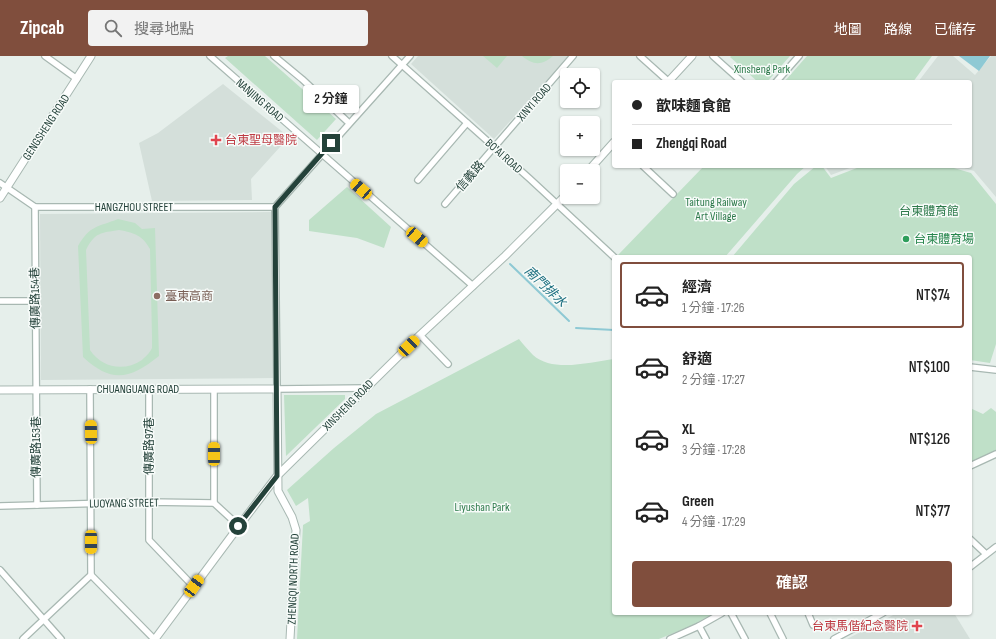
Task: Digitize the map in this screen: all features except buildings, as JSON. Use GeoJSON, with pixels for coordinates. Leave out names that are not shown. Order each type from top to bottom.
{"type":"FeatureCollection","features":[{"type":"Feature","properties":{"kind":"street"},"geometry":{"type":"LineString","coordinates":[[45,56],[77,78]]}},
{"type":"Feature","properties":{"kind":"street","name":"GENGSHENG ROAD"},"geometry":{"type":"LineString","coordinates":[[0,198],[91,56]]}},
{"type":"Feature","properties":{"kind":"street"},"geometry":{"type":"LineString","coordinates":[[274,56],[302,79],[349,123]]}},
{"type":"Feature","properties":{"kind":"street","name":"BO'AI ROAD"},"geometry":{"type":"LineString","coordinates":[[392,56],[558,204],[612,255]]}},
{"type":"Feature","properties":{"kind":"street"},"geometry":{"type":"LineString","coordinates":[[366,388],[277,389],[275,207],[410,56]]}},
{"type":"Feature","properties":{"kind":"street","name":"XINYI ROAD"},"geometry":{"type":"LineString","coordinates":[[494,147],[573,56]]}},
{"type":"Feature","properties":{"kind":"street"},"geometry":{"type":"LineString","coordinates":[[640,56],[666,80]]}},
{"type":"Feature","properties":{"kind":"street"},"geometry":{"type":"LineString","coordinates":[[670,80],[692,56]]}},
{"type":"Feature","properties":{"kind":"street"},"geometry":{"type":"LineString","coordinates":[[713,56],[740,80]]}},
{"type":"Feature","properties":{"kind":"street"},"geometry":{"type":"LineString","coordinates":[[778,80],[799,56]]}},
{"type":"Feature","properties":{"kind":"street","name":"NANJING ROAD"},"geometry":{"type":"LineString","coordinates":[[214,57],[473,286]]}},
{"type":"Feature","properties":{"kind":"street"},"geometry":{"type":"LineString","coordinates":[[418,180],[467,123]]}},
{"type":"Feature","properties":{"kind":"street"},"geometry":{"type":"LineString","coordinates":[[594,164],[612,144]]}},
{"type":"Feature","properties":{"kind":"street","name":"信義路"},"geometry":{"type":"LineString","coordinates":[[445,204],[494,147]]}},
{"type":"Feature","properties":{"kind":"street"},"geometry":{"type":"LineString","coordinates":[[645,168],[673,194]]}},
{"type":"Feature","properties":{"kind":"street"},"geometry":{"type":"LineString","coordinates":[[0,183],[35,207]]}},
{"type":"Feature","properties":{"kind":"street","name":"XINSHENG ROAD"},"geometry":{"type":"LineString","coordinates":[[154,639],[277,476],[420,335],[558,204]]}},
{"type":"Feature","properties":{"kind":"street","name":"HANGZHOU STREET"},"geometry":{"type":"LineString","coordinates":[[35,207],[275,207]]}},
{"type":"Feature","properties":{"kind":"street","name":"傳廣路154巷"},"geometry":{"type":"LineString","coordinates":[[35,207],[36,389]]}},
{"type":"Feature","properties":{"kind":"street"},"geometry":{"type":"LineString","coordinates":[[0,301],[35,301]]}},
{"type":"Feature","properties":{"kind":"street"},"geometry":{"type":"LineString","coordinates":[[420,335],[448,364]]}},
{"type":"Feature","properties":{"kind":"street"},"geometry":{"type":"LineString","coordinates":[[972,367],[996,370]]}},
{"type":"Feature","properties":{"kind":"street","name":"傳廣路153巷"},"geometry":{"type":"LineString","coordinates":[[36,389],[37,505]]}},
{"type":"Feature","properties":{"kind":"street"},"geometry":{"type":"LineString","coordinates":[[90,389],[91,575],[154,639]]}},
{"type":"Feature","properties":{"kind":"street","name":"傳廣路97巷"},"geometry":{"type":"LineString","coordinates":[[148,389],[149,540],[194,586]]}},
{"type":"Feature","properties":{"kind":"street"},"geometry":{"type":"LineString","coordinates":[[214,389],[214,503],[238,526]]}},
{"type":"Feature","properties":{"kind":"street","name":"CHUANGUANG ROAD"},"geometry":{"type":"LineString","coordinates":[[0,390],[277,389]]}},
{"type":"Feature","properties":{"kind":"street","name":"ZHENGQI NORTH ROAD"},"geometry":{"type":"LineString","coordinates":[[277,389],[278,491],[292,517],[296,530],[290,639]]}},
{"type":"Feature","properties":{"kind":"street"},"geometry":{"type":"LineString","coordinates":[[972,465],[996,454]]}},
{"type":"Feature","properties":{"kind":"street","name":"LUOYANG STREET"},"geometry":{"type":"LineString","coordinates":[[0,506],[148,502],[214,503]]}},
{"type":"Feature","properties":{"kind":"street"},"geometry":{"type":"LineString","coordinates":[[972,540],[992,551],[972,565]]}},
{"type":"Feature","properties":{"kind":"street"},"geometry":{"type":"LineString","coordinates":[[0,570],[61,639]]}},
{"type":"Feature","properties":{"kind":"street"},"geometry":{"type":"LineString","coordinates":[[23,639],[91,575]]}},
{"type":"Feature","properties":{"kind":"street"},"geometry":{"type":"LineString","coordinates":[[670,639],[699,626],[718,615]]}},
{"type":"Feature","properties":{"kind":"street"},"geometry":{"type":"LineString","coordinates":[[732,615],[745,639]]}},
{"type":"Feature","properties":{"kind":"street"},"geometry":{"type":"LineString","coordinates":[[771,615],[782,639]]}},
{"type":"Feature","properties":{"kind":"street"},"geometry":{"type":"LineString","coordinates":[[809,615],[813,625]]}},
{"type":"Feature","properties":{"kind":"street"},"geometry":{"type":"LineString","coordinates":[[834,639],[879,615]]}},
{"type":"Feature","properties":{"kind":"street"},"geometry":{"type":"LineString","coordinates":[[699,626],[706,639]]}},
{"type":"Feature","properties":{"kind":"shaded area"},"geometry":{"type":"Polygon","coordinates":[[[418,56],[569,56],[494,139],[411,64],[418,56]]]}},
{"type":"Feature","properties":{"kind":"shaded area"},"geometry":{"type":"Polygon","coordinates":[[[938,56],[953,56],[975,75],[991,56],[996,56],[996,197],[974,171],[964,168],[972,168],[972,80],[920,80],[938,56]]]}},
{"type":"Feature","properties":{"kind":"shaded area","name":"台東聖母醫院"},"geometry":{"type":"Polygon","coordinates":[[[223,84],[289,137],[251,179],[252,200],[152,201],[139,143],[158,133],[223,84]]]}},
{"type":"Feature","properties":{"kind":"shaded area"},"geometry":{"type":"Polygon","coordinates":[[[826,168],[850,168],[831,175],[826,168]]]}},
{"type":"Feature","properties":{"kind":"shaded area","name":"臺東高商"},"geometry":{"type":"Polygon","coordinates":[[[273,212],[274,378],[41,380],[40,214],[273,212]]]}},
{"type":"Feature","properties":{"kind":"shaded area","name":"台東馬偕紀念醫院"},"geometry":{"type":"Polygon","coordinates":[[[893,615],[955,615],[970,639],[847,639],[893,615]]]}},
{"type":"Feature","properties":{"kind":"green space"},"geometry":{"type":"Polygon","coordinates":[[[228,56],[265,56],[336,119],[317,140],[225,58],[228,56]]]}},
{"type":"Feature","properties":{"kind":"green space"},"geometry":{"type":"Polygon","coordinates":[[[483,56],[507,56],[497,68],[483,56]]]}},
{"type":"Feature","properties":{"kind":"green space"},"geometry":{"type":"Polygon","coordinates":[[[522,56],[553,56],[541,63],[533,63],[522,56]]]}},
{"type":"Feature","properties":{"kind":"green space","name":"Xinsheng Park"},"geometry":{"type":"Polygon","coordinates":[[[790,56],[769,80],[756,80],[730,57],[790,56]]]}},
{"type":"Feature","properties":{"kind":"green space"},"geometry":{"type":"Polygon","coordinates":[[[807,56],[932,56],[914,80],[786,80],[807,56]]]}},
{"type":"Feature","properties":{"kind":"green space","name":"Taitung Railway Art Village"},"geometry":{"type":"Polygon","coordinates":[[[702,168],[804,168],[727,255],[618,255],[702,168]]]}},
{"type":"Feature","properties":{"kind":"green space","name":"台東體育館"},"geometry":{"type":"Polygon","coordinates":[[[814,168],[824,168],[831,178],[857,168],[954,168],[971,173],[996,204],[996,344],[990,363],[972,360],[972,255],[734,255],[794,184],[814,168]]]}},
{"type":"Feature","properties":{"kind":"green space"},"geometry":{"type":"Polygon","coordinates":[[[347,187],[391,227],[384,248],[357,238],[309,231],[309,220],[347,187]]]}},
{"type":"Feature","properties":{"kind":"green space"},"geometry":{"type":"Polygon","coordinates":[[[118,219],[135,223],[142,229],[155,228],[159,356],[149,364],[130,374],[112,375],[93,366],[83,357],[78,246],[86,234],[91,230],[118,219]],[[119,230],[99,234],[92,240],[86,250],[90,350],[101,361],[121,367],[135,364],[142,360],[152,348],[150,249],[138,235],[119,230]]]}},
{"type":"Feature","properties":{"kind":"green space","name":"Liyushan Park"},"geometry":{"type":"Polygon","coordinates":[[[519,339],[533,355],[551,364],[572,365],[612,359],[612,615],[710,615],[693,625],[659,639],[297,639],[303,525],[310,521],[308,498],[296,506],[287,490],[334,448],[376,414],[519,339]]]}},
{"type":"Feature","properties":{"kind":"green space"},"geometry":{"type":"Polygon","coordinates":[[[284,395],[345,395],[345,399],[286,456],[284,395]]]}},
{"type":"Feature","properties":{"kind":"green space"},"geometry":{"type":"Polygon","coordinates":[[[991,408],[996,412],[996,451],[972,462],[972,409],[983,414],[991,408]]]}},
{"type":"Feature","properties":{"kind":"water"},"geometry":{"type":"Polygon","coordinates":[[[959,56],[990,56],[979,71],[959,56]]]}},
{"type":"Feature","properties":{"kind":"waterway","name":"南門排水"},"geometry":{"type":"LineString","coordinates":[[510,264],[569,321]]}},
{"type":"Feature","properties":{"kind":"waterway","name":"南門排水"},"geometry":{"type":"LineString","coordinates":[[576,328],[612,330]]}},
{"type":"Feature","properties":{"kind":"place","name":"台東聖母醫院"},"geometry":{"type":"Point","coordinates":[216,140]}},
{"type":"Feature","properties":{"kind":"place","name":"台東體育場"},"geometry":{"type":"Point","coordinates":[906,239]}},
{"type":"Feature","properties":{"kind":"place","name":"臺東高商"},"geometry":{"type":"Point","coordinates":[157,296]}},
{"type":"Feature","properties":{"kind":"place","name":"台東馬偕紀念醫院"},"geometry":{"type":"Point","coordinates":[917,626]}},
{"type":"Feature","properties":{"kind":"route"},"geometry":{"type":"LineString","coordinates":[[238,526],[277,476],[275,207],[331,143]]}}]}
